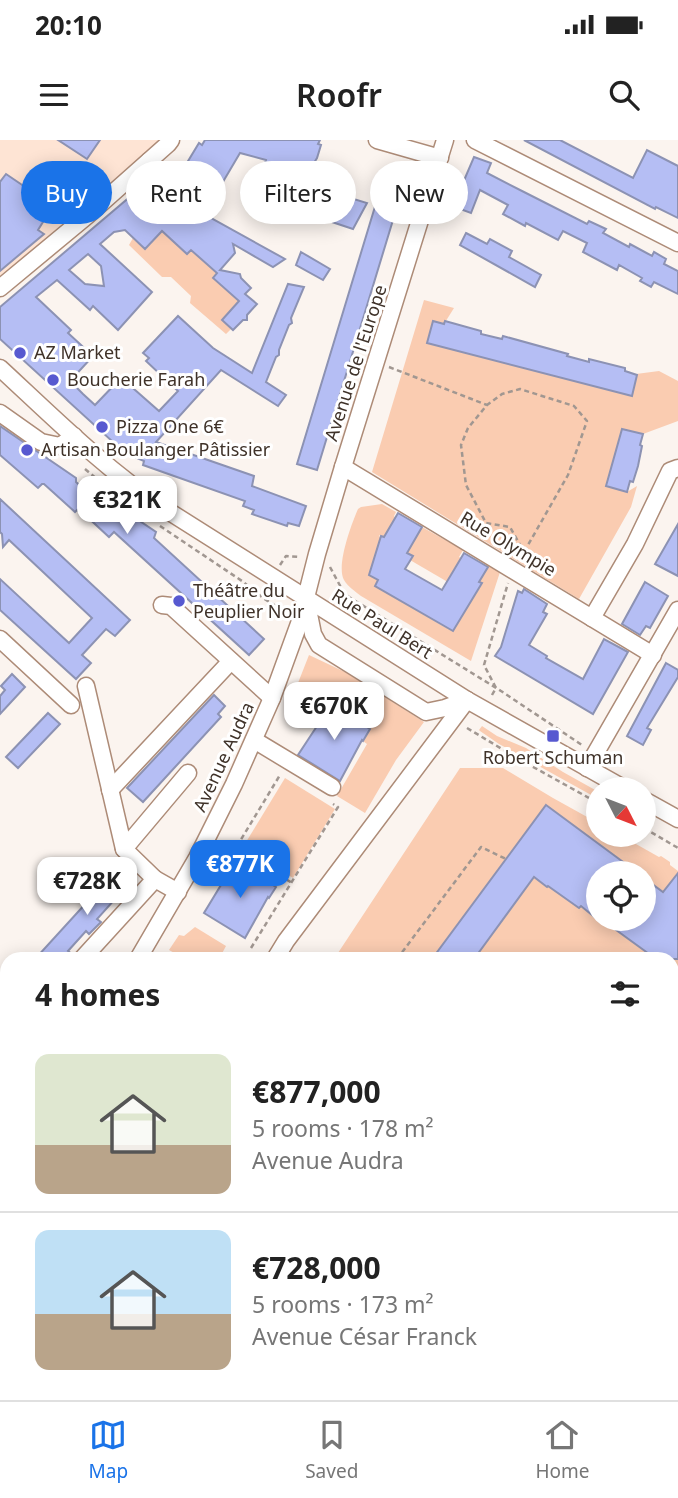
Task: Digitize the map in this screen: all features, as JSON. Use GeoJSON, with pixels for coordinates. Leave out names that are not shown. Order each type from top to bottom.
{"type":"FeatureCollection","features":[{"type":"Feature","properties":{"kind":"street"},"geometry":{"type":"LineString","coordinates":[[149,161],[171,140]]}},
{"type":"Feature","properties":{"kind":"street"},"geometry":{"type":"LineString","coordinates":[[377,140],[440,158]]}},
{"type":"Feature","properties":{"kind":"street","name":"Avenue de l'Europe"},"geometry":{"type":"LineString","coordinates":[[306,599],[343,467],[445,140]]}},
{"type":"Feature","properties":{"kind":"street"},"geometry":{"type":"LineString","coordinates":[[475,140],[678,243]]}},
{"type":"Feature","properties":{"kind":"street"},"geometry":{"type":"LineString","coordinates":[[0,288],[126,181]]}},
{"type":"Feature","properties":{"kind":"street","name":"Rue Paul Bert"},"geometry":{"type":"LineString","coordinates":[[0,368],[136,490],[467,700],[603,777]]}},
{"type":"Feature","properties":{"kind":"street"},"geometry":{"type":"LineString","coordinates":[[0,414],[41,442],[60,446],[74,436]]}},
{"type":"Feature","properties":{"kind":"street","name":"Rue Olympie"},"geometry":{"type":"LineString","coordinates":[[343,467],[653,655]]}},
{"type":"Feature","properties":{"kind":"street"},"geometry":{"type":"LineString","coordinates":[[592,618],[635,544],[670,471],[678,468]]}},
{"type":"Feature","properties":{"kind":"street"},"geometry":{"type":"LineString","coordinates":[[306,599],[313,634],[325,650],[426,712],[467,700]]}},
{"type":"Feature","properties":{"kind":"street","name":"Avenue Audra"},"geometry":{"type":"LineString","coordinates":[[142,952],[214,825],[254,740],[272,698],[306,599]]}},
{"type":"Feature","properties":{"kind":"street"},"geometry":{"type":"LineString","coordinates":[[162,605],[171,606],[272,698]]}},
{"type":"Feature","properties":{"kind":"street"},"geometry":{"type":"LineString","coordinates":[[587,768],[678,610]]}},
{"type":"Feature","properties":{"kind":"street"},"geometry":{"type":"LineString","coordinates":[[0,639],[71,705]]}},
{"type":"Feature","properties":{"kind":"street"},"geometry":{"type":"LineString","coordinates":[[110,790],[231,662]]}},
{"type":"Feature","properties":{"kind":"street"},"geometry":{"type":"LineString","coordinates":[[86,686],[124,849],[155,879],[178,892]]}},
{"type":"Feature","properties":{"kind":"street"},"geometry":{"type":"LineString","coordinates":[[279,952],[467,700]]}},
{"type":"Feature","properties":{"kind":"street"},"geometry":{"type":"LineString","coordinates":[[254,740],[329,793]]}},
{"type":"Feature","properties":{"kind":"street"},"geometry":{"type":"LineString","coordinates":[[124,849],[188,773]]}},
{"type":"Feature","properties":{"kind":"street"},"geometry":{"type":"LineString","coordinates":[[656,807],[678,819]]}},
{"type":"Feature","properties":{"kind":"street"},"geometry":{"type":"LineString","coordinates":[[88,952],[155,879]]}},
{"type":"Feature","properties":{"kind":"path"},"geometry":{"type":"LineString","coordinates":[[377,362],[486,405]]}},
{"type":"Feature","properties":{"kind":"path"},"geometry":{"type":"LineString","coordinates":[[496,688],[484,665],[509,579],[568,475],[587,421],[574,406],[520,389],[502,394],[486,405],[468,428],[461,445],[466,485],[486,523],[510,527],[524,552]]}},
{"type":"Feature","properties":{"kind":"path"},"geometry":{"type":"LineString","coordinates":[[281,562],[286,556],[303,558]]}},
{"type":"Feature","properties":{"kind":"path"},"geometry":{"type":"LineString","coordinates":[[328,566],[349,597],[496,688],[595,754]]}},
{"type":"Feature","properties":{"kind":"path"},"geometry":{"type":"LineString","coordinates":[[267,590],[263,598],[286,613]]}},
{"type":"Feature","properties":{"kind":"path"},"geometry":{"type":"LineString","coordinates":[[482,709],[496,688]]}},
{"type":"Feature","properties":{"kind":"path"},"geometry":{"type":"LineString","coordinates":[[228,861],[282,772]]}},
{"type":"Feature","properties":{"kind":"path"},"geometry":{"type":"LineString","coordinates":[[251,948],[338,807],[329,793]]}},
{"type":"Feature","properties":{"kind":"path"},"geometry":{"type":"LineString","coordinates":[[656,835],[678,848]]}},
{"type":"Feature","properties":{"kind":"path"},"geometry":{"type":"LineString","coordinates":[[402,952],[481,847],[506,859]]}},
{"type":"Feature","properties":{"kind":"path"},"geometry":{"type":"LineString","coordinates":[[236,848],[292,883]]}},
{"type":"Feature","properties":{"kind":"shaded area"},"geometry":{"type":"Polygon","coordinates":[[[0,140],[161,140],[136,161],[126,161],[126,170],[112,182],[112,161],[21,161],[21,224],[62,224],[0,277],[0,140]]]}},
{"type":"Feature","properties":{"kind":"shaded area"},"geometry":{"type":"Polygon","coordinates":[[[162,231],[187,254],[191,250],[217,273],[213,278],[239,301],[222,319],[231,329],[226,334],[190,303],[191,296],[171,277],[162,277],[129,245],[133,238],[146,249],[162,231]]]}},
{"type":"Feature","properties":{"kind":"shaded area"},"geometry":{"type":"Polygon","coordinates":[[[424,300],[454,308],[444,324],[433,322],[428,343],[631,395],[636,374],[659,371],[678,381],[678,421],[643,434],[622,429],[606,486],[627,492],[637,486],[631,507],[579,599],[372,472],[424,300]]]}},
{"type":"Feature","properties":{"kind":"shaded area"},"geometry":{"type":"Polygon","coordinates":[[[382,504],[396,512],[395,518],[384,537],[379,536],[381,538],[369,575],[378,580],[375,586],[443,626],[453,631],[482,584],[479,582],[488,566],[500,572],[471,661],[361,596],[344,580],[343,556],[358,509],[382,504]]]}},
{"type":"Feature","properties":{"kind":"shaded area"},"geometry":{"type":"Polygon","coordinates":[[[422,527],[463,550],[449,577],[460,584],[458,588],[410,560],[412,556],[407,553],[422,527]]]}},
{"type":"Feature","properties":{"kind":"shaded area"},"geometry":{"type":"Polygon","coordinates":[[[309,655],[345,672],[424,722],[396,760],[365,813],[337,796],[367,744],[363,741],[370,729],[329,705],[312,725],[287,711],[309,655]]]}},
{"type":"Feature","properties":{"kind":"shaded area"},"geometry":{"type":"Polygon","coordinates":[[[482,726],[497,736],[526,748],[586,785],[586,792],[499,744],[479,730],[482,726]]]}},
{"type":"Feature","properties":{"kind":"shaded area"},"geometry":{"type":"Polygon","coordinates":[[[460,768],[503,768],[586,816],[586,847],[641,847],[661,856],[670,862],[678,871],[678,952],[339,952],[460,768]]]}},
{"type":"Feature","properties":{"kind":"shaded area"},"geometry":{"type":"Polygon","coordinates":[[[285,778],[335,809],[293,878],[243,847],[285,778]]]}},
{"type":"Feature","properties":{"kind":"shaded area"},"geometry":{"type":"Polygon","coordinates":[[[195,927],[226,946],[223,952],[169,950],[179,935],[184,936],[195,927]]]}},
{"type":"Feature","properties":{"kind":"building"},"geometry":{"type":"Polygon","coordinates":[[[58,140],[100,140],[87,159],[58,140]]]}},
{"type":"Feature","properties":{"kind":"building"},"geometry":{"type":"Polygon","coordinates":[[[205,140],[320,140],[318,144],[321,145],[315,161],[266,161],[240,153],[226,177],[226,161],[188,161],[199,143],[202,145],[205,140]]]}},
{"type":"Feature","properties":{"kind":"building"},"geometry":{"type":"Polygon","coordinates":[[[524,140],[560,140],[633,178],[647,150],[678,166],[678,218],[656,207],[655,209],[524,140]]]}},
{"type":"Feature","properties":{"kind":"building"},"geometry":{"type":"Polygon","coordinates":[[[474,157],[491,163],[487,173],[587,224],[589,221],[606,229],[603,233],[629,247],[630,244],[652,256],[654,252],[666,259],[664,264],[678,271],[678,294],[654,282],[651,287],[640,281],[642,278],[619,265],[617,270],[583,252],[587,243],[563,231],[558,240],[526,223],[525,226],[503,214],[508,205],[480,190],[471,213],[468,212],[468,171],[474,157]]]}},
{"type":"Feature","properties":{"kind":"building"},"geometry":{"type":"Polygon","coordinates":[[[6,174],[21,184],[21,224],[42,224],[38,230],[44,234],[0,271],[0,182],[6,174]]]}},
{"type":"Feature","properties":{"kind":"building"},"geometry":{"type":"Polygon","coordinates":[[[126,200],[126,224],[222,224],[285,259],[273,267],[233,244],[235,253],[220,270],[240,274],[251,288],[245,294],[257,304],[247,315],[247,320],[243,320],[233,330],[222,320],[239,301],[213,278],[217,273],[191,250],[187,254],[162,231],[145,249],[125,230],[114,232],[100,244],[152,292],[118,330],[93,306],[90,310],[57,280],[36,297],[71,330],[68,333],[93,356],[70,381],[95,405],[119,380],[123,384],[126,382],[159,411],[178,391],[146,361],[149,358],[143,353],[178,316],[213,348],[252,373],[288,284],[304,287],[291,318],[292,323],[266,382],[286,395],[278,406],[221,370],[156,442],[254,476],[252,486],[306,506],[299,526],[288,523],[287,526],[252,514],[254,510],[243,506],[245,501],[143,465],[144,461],[125,453],[0,339],[0,307],[98,224],[112,224],[112,212],[126,200]],[[88,254],[69,270],[85,284],[104,286],[101,266],[88,254]]]}},
{"type":"Feature","properties":{"kind":"building"},"geometry":{"type":"Polygon","coordinates":[[[356,200],[367,203],[356,223],[356,200]]]}},
{"type":"Feature","properties":{"kind":"building"},"geometry":{"type":"Polygon","coordinates":[[[370,223],[392,224],[317,470],[297,464],[370,223]]]}},
{"type":"Feature","properties":{"kind":"building"},"geometry":{"type":"Polygon","coordinates":[[[338,224],[356,224],[353,229],[338,224]]]}},
{"type":"Feature","properties":{"kind":"building"},"geometry":{"type":"Polygon","coordinates":[[[466,233],[487,244],[490,239],[512,251],[509,257],[541,275],[535,287],[460,245],[466,233]]]}},
{"type":"Feature","properties":{"kind":"building"},"geometry":{"type":"Polygon","coordinates":[[[301,252],[330,269],[323,280],[296,265],[301,252]]]}},
{"type":"Feature","properties":{"kind":"building"},"geometry":{"type":"Polygon","coordinates":[[[433,321],[444,324],[445,321],[481,331],[481,334],[502,339],[503,336],[589,362],[589,359],[625,368],[625,371],[637,375],[632,396],[427,343],[433,321]]]}},
{"type":"Feature","properties":{"kind":"building"},"geometry":{"type":"Polygon","coordinates":[[[0,426],[76,478],[76,482],[85,490],[92,489],[106,502],[113,503],[156,532],[154,538],[264,639],[249,655],[114,532],[109,537],[83,513],[77,510],[75,512],[44,484],[38,488],[0,455],[0,426]]]}},
{"type":"Feature","properties":{"kind":"building"},"geometry":{"type":"Polygon","coordinates":[[[622,429],[643,434],[638,466],[627,492],[606,486],[622,429]]]}},
{"type":"Feature","properties":{"kind":"building"},"geometry":{"type":"Polygon","coordinates":[[[0,499],[130,620],[115,636],[106,629],[82,655],[91,663],[76,679],[0,610],[0,579],[69,643],[92,618],[9,540],[3,547],[0,499]]]}},
{"type":"Feature","properties":{"kind":"building"},"geometry":{"type":"Polygon","coordinates":[[[398,513],[422,527],[407,553],[413,556],[405,569],[442,590],[464,553],[488,567],[479,582],[482,583],[453,631],[375,586],[378,580],[369,575],[381,536],[384,537],[398,513]]]}},
{"type":"Feature","properties":{"kind":"building"},"geometry":{"type":"Polygon","coordinates":[[[678,524],[678,576],[655,564],[678,524]]]}},
{"type":"Feature","properties":{"kind":"building"},"geometry":{"type":"Polygon","coordinates":[[[645,582],[668,596],[650,628],[646,626],[640,635],[622,624],[645,582]]]}},
{"type":"Feature","properties":{"kind":"building"},"geometry":{"type":"Polygon","coordinates":[[[524,589],[547,604],[543,612],[547,614],[529,645],[547,656],[546,658],[583,679],[604,639],[628,652],[593,714],[495,656],[501,647],[518,591],[522,593],[524,589]]]}},
{"type":"Feature","properties":{"kind":"building"},"geometry":{"type":"Polygon","coordinates":[[[666,663],[678,670],[678,677],[647,728],[651,730],[643,745],[627,736],[666,663]]]}},
{"type":"Feature","properties":{"kind":"building"},"geometry":{"type":"Polygon","coordinates":[[[12,674],[25,687],[0,714],[0,696],[5,690],[1,686],[12,674]]]}},
{"type":"Feature","properties":{"kind":"building"},"geometry":{"type":"Polygon","coordinates":[[[214,695],[225,706],[218,714],[221,717],[143,802],[127,788],[214,695]]]}},
{"type":"Feature","properties":{"kind":"building"},"geometry":{"type":"Polygon","coordinates":[[[329,704],[370,729],[340,781],[298,755],[329,704]]]}},
{"type":"Feature","properties":{"kind":"building"},"geometry":{"type":"Polygon","coordinates":[[[48,713],[60,724],[18,768],[6,757],[48,713]]]}},
{"type":"Feature","properties":{"kind":"building"},"geometry":{"type":"Polygon","coordinates":[[[546,805],[586,835],[586,847],[603,847],[622,861],[586,861],[586,910],[534,877],[479,952],[437,952],[546,805]]]}},
{"type":"Feature","properties":{"kind":"building"},"geometry":{"type":"Polygon","coordinates":[[[235,862],[276,887],[245,938],[204,913],[235,862]]]}},
{"type":"Feature","properties":{"kind":"building"},"geometry":{"type":"Polygon","coordinates":[[[119,867],[132,880],[127,886],[131,889],[119,902],[115,899],[97,919],[101,922],[89,934],[86,931],[69,952],[41,952],[119,867]]]}},
{"type":"Feature","properties":{"kind":"building"},"geometry":{"type":"Polygon","coordinates":[[[678,873],[678,952],[646,952],[618,931],[656,931],[656,887],[663,892],[678,873]]]}},
{"type":"Feature","properties":{"kind":"place","name":"AZ Market"},"geometry":{"type":"Point","coordinates":[20,353]}},
{"type":"Feature","properties":{"kind":"place","name":"Boucherie Farah"},"geometry":{"type":"Point","coordinates":[53,380]}},
{"type":"Feature","properties":{"kind":"place","name":"Pizza One 6€"},"geometry":{"type":"Point","coordinates":[102,427]}},
{"type":"Feature","properties":{"kind":"place","name":"Artisan Boulanger Pâtissier"},"geometry":{"type":"Point","coordinates":[27,450]}},
{"type":"Feature","properties":{"kind":"place","name":"Théâtre du Peuplier Noir"},"geometry":{"type":"Point","coordinates":[179,601]}},
{"type":"Feature","properties":{"kind":"place","name":"Robert Schuman"},"geometry":{"type":"Point","coordinates":[553,736]}}]}
